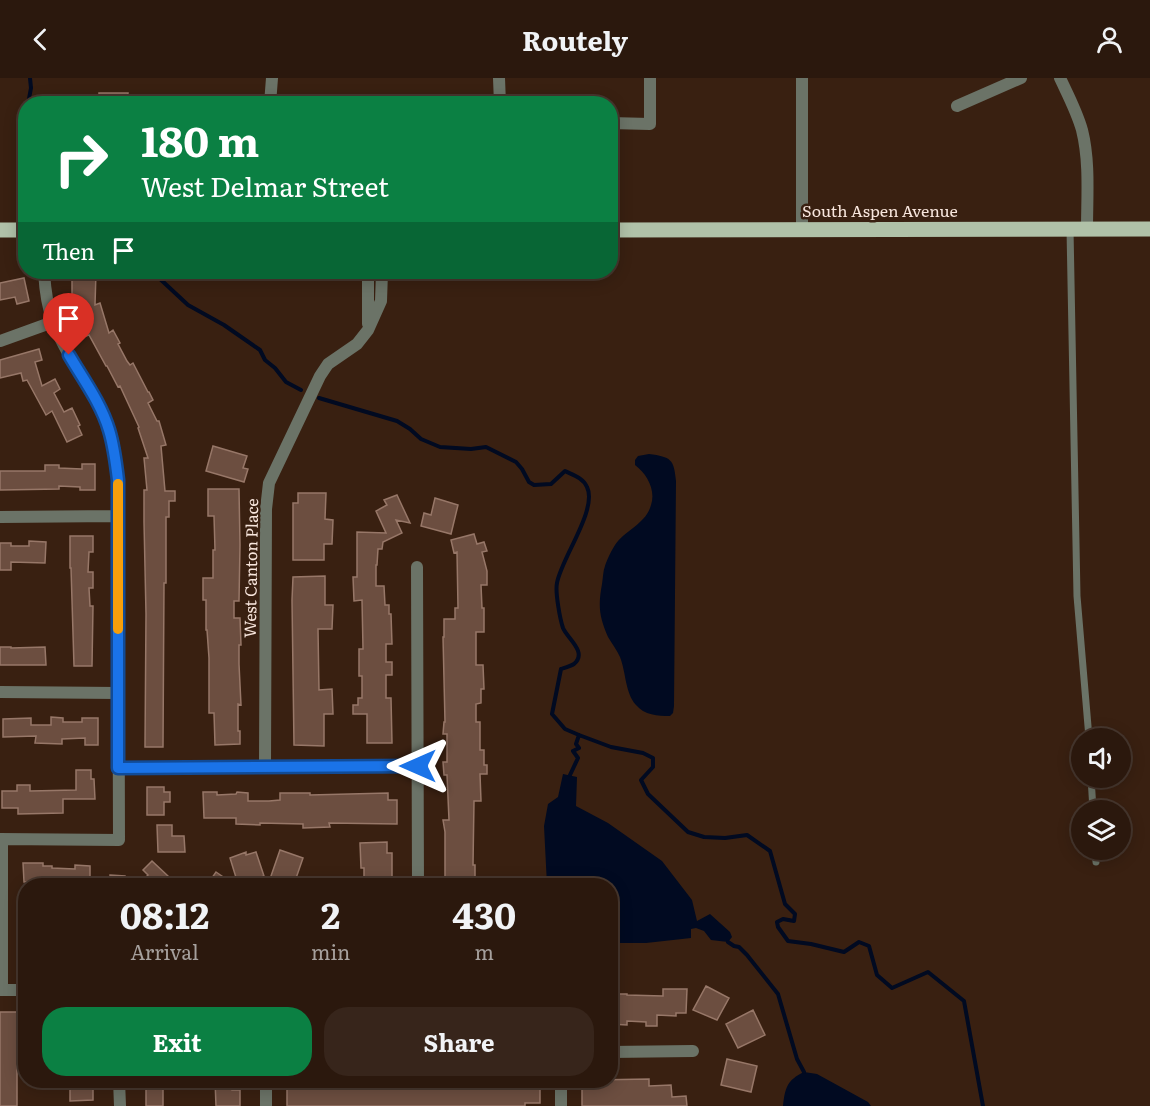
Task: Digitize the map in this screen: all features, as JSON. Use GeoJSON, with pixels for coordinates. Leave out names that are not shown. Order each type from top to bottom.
{"type":"FeatureCollection","features":[{"type":"Feature","properties":{"kind":"main road","name":"South Aspen Avenue"},"geometry":{"type":"LineString","coordinates":[[618,230],[1150,229]]}},
{"type":"Feature","properties":{"kind":"main road"},"geometry":{"type":"LineString","coordinates":[[0,230],[18,230]]}},
{"type":"Feature","properties":{"kind":"street"},"geometry":{"type":"LineString","coordinates":[[271,96],[272,78]]}},
{"type":"Feature","properties":{"kind":"street"},"geometry":{"type":"LineString","coordinates":[[499,78],[500,96]]}},
{"type":"Feature","properties":{"kind":"street"},"geometry":{"type":"LineString","coordinates":[[618,123],[650,124],[650,78]]}},
{"type":"Feature","properties":{"kind":"street"},"geometry":{"type":"LineString","coordinates":[[802,78],[802,230]]}},
{"type":"Feature","properties":{"kind":"street"},"geometry":{"type":"LineString","coordinates":[[957,106],[1022,78]]}},
{"type":"Feature","properties":{"kind":"street"},"geometry":{"type":"LineString","coordinates":[[1060,78],[1083,133],[1087,169],[1087,229]]}},
{"type":"Feature","properties":{"kind":"street"},"geometry":{"type":"LineString","coordinates":[[18,990],[1,990],[1,839],[119,840],[118,480],[108,428],[53,322],[44,279]]}},
{"type":"Feature","properties":{"kind":"street"},"geometry":{"type":"LineString","coordinates":[[368,279],[368,330]]}},
{"type":"Feature","properties":{"kind":"street","name":"West Canton Place"},"geometry":{"type":"LineString","coordinates":[[265,766],[266,509],[269,483],[320,376],[328,364],[357,344],[368,330],[381,301],[382,279]]}},
{"type":"Feature","properties":{"kind":"street"},"geometry":{"type":"LineString","coordinates":[[0,341],[53,322]]}},
{"type":"Feature","properties":{"kind":"street"},"geometry":{"type":"LineString","coordinates":[[0,517],[117,516]]}},
{"type":"Feature","properties":{"kind":"street"},"geometry":{"type":"LineString","coordinates":[[417,567],[418,878]]}},
{"type":"Feature","properties":{"kind":"street"},"geometry":{"type":"LineString","coordinates":[[0,692],[118,693]]}},
{"type":"Feature","properties":{"kind":"street"},"geometry":{"type":"LineString","coordinates":[[118,768],[418,766]]}},
{"type":"Feature","properties":{"kind":"street"},"geometry":{"type":"LineString","coordinates":[[618,1052],[693,1051]]}},
{"type":"Feature","properties":{"kind":"street"},"geometry":{"type":"LineString","coordinates":[[119,1088],[120,1106]]}},
{"type":"Feature","properties":{"kind":"street"},"geometry":{"type":"LineString","coordinates":[[266,1088],[266,1106]]}},
{"type":"Feature","properties":{"kind":"street"},"geometry":{"type":"LineString","coordinates":[[561,1088],[561,1106]]}},
{"type":"Feature","properties":{"kind":"lane"},"geometry":{"type":"LineString","coordinates":[[1070,229],[1077,596],[1088,728]]}},
{"type":"Feature","properties":{"kind":"water"},"geometry":{"type":"Polygon","coordinates":[[[649,454],[670,460],[676,481],[674,706],[670,716],[647,713],[632,700],[620,657],[608,637],[600,611],[603,572],[609,556],[619,540],[645,517],[651,505],[652,494],[649,483],[635,465],[638,456],[649,454]]]}},
{"type":"Feature","properties":{"kind":"water"},"geometry":{"type":"Polygon","coordinates":[[[563,774],[577,777],[576,806],[608,823],[662,861],[692,900],[697,921],[710,914],[730,932],[732,937],[728,942],[711,940],[704,931],[696,928],[691,929],[691,938],[646,943],[618,943],[618,878],[547,878],[544,826],[548,804],[558,797],[563,774]]]}},
{"type":"Feature","properties":{"kind":"water"},"geometry":{"type":"Polygon","coordinates":[[[804,1072],[817,1074],[868,1102],[871,1106],[783,1106],[788,1085],[804,1072]]]}},
{"type":"Feature","properties":{"kind":"building"},"geometry":{"type":"Polygon","coordinates":[[[99,93],[128,93],[128,96],[99,96],[99,93]]]}},
{"type":"Feature","properties":{"kind":"building"},"geometry":{"type":"Polygon","coordinates":[[[24,279],[29,301],[17,304],[15,297],[0,300],[0,283],[24,279]]]}},
{"type":"Feature","properties":{"kind":"building"},"geometry":{"type":"Polygon","coordinates":[[[72,279],[96,279],[95,305],[100,303],[109,333],[113,330],[127,361],[130,365],[133,363],[149,392],[153,400],[148,403],[159,421],[166,445],[161,446],[165,491],[175,491],[175,501],[169,501],[169,517],[166,517],[163,747],[145,747],[144,490],[147,490],[144,458],[148,458],[139,427],[120,386],[118,387],[89,335],[86,336],[74,297],[72,297],[72,279]]]}},
{"type":"Feature","properties":{"kind":"building"},"geometry":{"type":"Polygon","coordinates":[[[39,349],[42,360],[35,362],[42,386],[55,379],[60,389],[54,393],[64,412],[72,408],[80,425],[78,426],[82,435],[67,442],[52,411],[46,415],[27,380],[23,381],[21,373],[0,378],[0,360],[39,349]]]}},
{"type":"Feature","properties":{"kind":"building"},"geometry":{"type":"Polygon","coordinates":[[[213,446],[247,456],[243,468],[248,469],[244,482],[206,471],[213,446]]]}},
{"type":"Feature","properties":{"kind":"building"},"geometry":{"type":"Polygon","coordinates":[[[82,464],[95,464],[95,490],[59,486],[59,489],[0,490],[0,471],[45,471],[45,465],[82,469],[82,464]]]}},
{"type":"Feature","properties":{"kind":"building"},"geometry":{"type":"Polygon","coordinates":[[[208,489],[239,489],[239,601],[234,601],[234,618],[240,618],[241,705],[238,704],[238,731],[240,731],[240,744],[215,745],[214,713],[209,713],[209,658],[203,578],[213,578],[213,550],[215,550],[214,516],[208,516],[208,489]]]}},
{"type":"Feature","properties":{"kind":"building"},"geometry":{"type":"Polygon","coordinates":[[[298,493],[326,493],[325,519],[333,520],[332,544],[324,544],[324,560],[293,560],[293,503],[298,503],[298,493]]]}},
{"type":"Feature","properties":{"kind":"building"},"geometry":{"type":"Polygon","coordinates":[[[397,495],[410,523],[396,520],[402,533],[383,542],[382,549],[378,549],[376,565],[376,586],[384,586],[385,605],[389,605],[389,614],[391,614],[392,644],[386,644],[386,662],[392,662],[392,675],[386,675],[386,698],[391,698],[392,743],[367,743],[367,714],[353,714],[353,705],[358,705],[358,698],[362,698],[359,649],[363,649],[362,600],[354,601],[353,577],[357,577],[357,532],[386,533],[376,511],[387,505],[384,500],[397,495]]]}},
{"type":"Feature","properties":{"kind":"building"},"geometry":{"type":"Polygon","coordinates":[[[435,498],[458,505],[451,534],[421,526],[424,513],[431,515],[435,498]]]}},
{"type":"Feature","properties":{"kind":"building"},"geometry":{"type":"Polygon","coordinates":[[[474,534],[477,544],[484,542],[487,551],[482,552],[487,571],[487,585],[481,585],[484,632],[476,632],[476,665],[483,665],[484,689],[481,689],[481,703],[476,704],[476,722],[480,722],[480,750],[484,750],[484,765],[487,765],[487,774],[480,774],[481,801],[474,801],[473,865],[475,865],[475,878],[445,878],[443,820],[449,820],[447,775],[444,775],[443,762],[447,762],[447,734],[443,734],[445,722],[443,637],[444,619],[455,619],[455,608],[458,608],[457,552],[454,553],[451,540],[474,534]]]}},
{"type":"Feature","properties":{"kind":"building"},"geometry":{"type":"Polygon","coordinates":[[[70,536],[93,536],[93,552],[89,552],[88,572],[93,572],[93,588],[89,588],[90,606],[93,606],[92,666],[74,666],[70,536]]]}},
{"type":"Feature","properties":{"kind":"building"},"geometry":{"type":"Polygon","coordinates":[[[29,541],[46,542],[45,563],[11,562],[11,570],[0,570],[0,543],[11,543],[11,546],[29,546],[29,541]]]}},
{"type":"Feature","properties":{"kind":"building"},"geometry":{"type":"Polygon","coordinates":[[[325,576],[325,605],[333,605],[332,629],[318,629],[319,690],[332,689],[333,714],[324,714],[324,746],[294,745],[293,577],[325,576]]]}},
{"type":"Feature","properties":{"kind":"building"},"geometry":{"type":"Polygon","coordinates":[[[0,647],[45,647],[46,665],[0,665],[0,647]]]}},
{"type":"Feature","properties":{"kind":"building"},"geometry":{"type":"Polygon","coordinates":[[[51,717],[63,718],[63,722],[82,722],[82,718],[98,718],[98,745],[85,745],[85,738],[62,739],[62,744],[35,743],[36,736],[3,737],[3,719],[31,718],[31,725],[51,725],[51,717]]]}},
{"type":"Feature","properties":{"kind":"building"},"geometry":{"type":"Polygon","coordinates":[[[76,770],[91,770],[95,799],[63,799],[63,813],[18,814],[18,808],[2,808],[2,791],[17,791],[17,785],[30,785],[30,791],[76,790],[76,770]]]}},
{"type":"Feature","properties":{"kind":"building"},"geometry":{"type":"Polygon","coordinates":[[[147,787],[164,787],[164,792],[170,792],[170,802],[164,802],[164,815],[147,815],[147,787]]]}},
{"type":"Feature","properties":{"kind":"building"},"geometry":{"type":"Polygon","coordinates":[[[203,792],[217,792],[217,795],[248,793],[248,801],[280,800],[280,793],[310,793],[310,795],[388,793],[388,800],[397,800],[397,824],[329,823],[330,827],[303,828],[303,824],[236,824],[236,818],[204,818],[203,792]]]}},
{"type":"Feature","properties":{"kind":"building"},"geometry":{"type":"Polygon","coordinates":[[[157,825],[172,825],[172,836],[184,836],[185,852],[158,852],[157,825]]]}},
{"type":"Feature","properties":{"kind":"building"},"geometry":{"type":"Polygon","coordinates":[[[387,842],[387,853],[392,853],[392,878],[364,878],[364,868],[361,868],[360,843],[387,842]]]}},
{"type":"Feature","properties":{"kind":"building"},"geometry":{"type":"Polygon","coordinates":[[[280,850],[303,858],[296,878],[271,876],[280,850]]]}},
{"type":"Feature","properties":{"kind":"building"},"geometry":{"type":"Polygon","coordinates":[[[246,852],[246,855],[256,852],[264,876],[236,878],[230,858],[246,852]]]}},
{"type":"Feature","properties":{"kind":"building"},"geometry":{"type":"Polygon","coordinates":[[[152,861],[169,877],[145,878],[148,875],[143,870],[152,861]]]}},
{"type":"Feature","properties":{"kind":"building"},"geometry":{"type":"Polygon","coordinates":[[[23,863],[43,863],[43,866],[52,866],[52,868],[75,869],[75,865],[90,866],[90,878],[24,878],[23,863]]]}},
{"type":"Feature","properties":{"kind":"building"},"geometry":{"type":"Polygon","coordinates":[[[216,872],[225,878],[212,878],[216,872]]]}},
{"type":"Feature","properties":{"kind":"building"},"geometry":{"type":"Polygon","coordinates":[[[110,875],[125,876],[125,878],[110,878],[110,875]]]}},
{"type":"Feature","properties":{"kind":"building"},"geometry":{"type":"Polygon","coordinates":[[[706,986],[729,998],[717,1020],[693,1010],[706,986]]]}},
{"type":"Feature","properties":{"kind":"building"},"geometry":{"type":"Polygon","coordinates":[[[663,989],[687,989],[686,1013],[676,1013],[676,1016],[657,1015],[657,1026],[646,1026],[646,1022],[627,1021],[627,1025],[618,1024],[618,994],[663,996],[663,989]]]}},
{"type":"Feature","properties":{"kind":"building"},"geometry":{"type":"Polygon","coordinates":[[[753,1010],[765,1035],[738,1048],[726,1024],[753,1010]]]}},
{"type":"Feature","properties":{"kind":"building"},"geometry":{"type":"Polygon","coordinates":[[[0,1012],[18,1012],[17,1106],[0,1106],[0,1012]]]}},
{"type":"Feature","properties":{"kind":"building"},"geometry":{"type":"Polygon","coordinates":[[[727,1059],[757,1066],[751,1092],[721,1085],[727,1059]]]}},
{"type":"Feature","properties":{"kind":"building"},"geometry":{"type":"Polygon","coordinates":[[[649,1079],[649,1086],[671,1085],[672,1097],[686,1096],[687,1106],[582,1106],[582,1088],[618,1088],[618,1080],[649,1079]]]}},
{"type":"Feature","properties":{"kind":"building"},"geometry":{"type":"Polygon","coordinates":[[[70,1088],[93,1088],[93,1100],[70,1101],[70,1088]]]}},
{"type":"Feature","properties":{"kind":"building"},"geometry":{"type":"Polygon","coordinates":[[[146,1088],[163,1088],[163,1106],[146,1106],[146,1088]]]}},
{"type":"Feature","properties":{"kind":"building"},"geometry":{"type":"Polygon","coordinates":[[[215,1088],[240,1090],[240,1106],[216,1106],[215,1088]]]}},
{"type":"Feature","properties":{"kind":"building"},"geometry":{"type":"Polygon","coordinates":[[[287,1088],[540,1088],[540,1103],[525,1103],[525,1106],[287,1106],[287,1088]]]}},
{"type":"Feature","properties":{"kind":"waterway"},"geometry":{"type":"LineString","coordinates":[[30,78],[30,96]]}},
{"type":"Feature","properties":{"kind":"waterway"},"geometry":{"type":"LineString","coordinates":[[160,279],[188,305],[224,325],[260,350],[265,360],[286,382],[301,390]]}},
{"type":"Feature","properties":{"kind":"waterway"},"geometry":{"type":"LineString","coordinates":[[319,398],[397,421],[421,439],[440,447],[471,449],[486,447],[516,462],[529,482],[534,485],[551,484],[565,471],[583,481],[589,496],[588,508],[557,583],[558,606],[563,628],[579,655],[574,664],[561,669],[552,714],[565,729],[611,747],[643,753],[653,758],[653,767],[641,780],[648,794],[688,832],[704,837],[725,838],[747,835],[770,851],[785,904],[795,914],[794,921],[783,919],[777,922],[788,941],[844,952],[859,942],[869,946],[877,975],[892,988],[928,972],[964,1001],[983,1106]]}},
{"type":"Feature","properties":{"kind":"waterway"},"geometry":{"type":"LineString","coordinates":[[570,775],[578,758],[573,751],[579,748],[576,744],[579,735]]}},
{"type":"Feature","properties":{"kind":"waterway"},"geometry":{"type":"LineString","coordinates":[[728,942],[739,947],[747,955],[778,994],[797,1059],[804,1072]]}},
{"type":"Feature","properties":{"kind":"slow traffic"},"geometry":{"type":"LineString","coordinates":[[118,484],[118,629]]}},
{"type":"Feature","properties":{"kind":"route"},"geometry":{"type":"LineString","coordinates":[[69,355],[97,403],[108,428],[118,480],[118,768],[418,766]]}}]}
